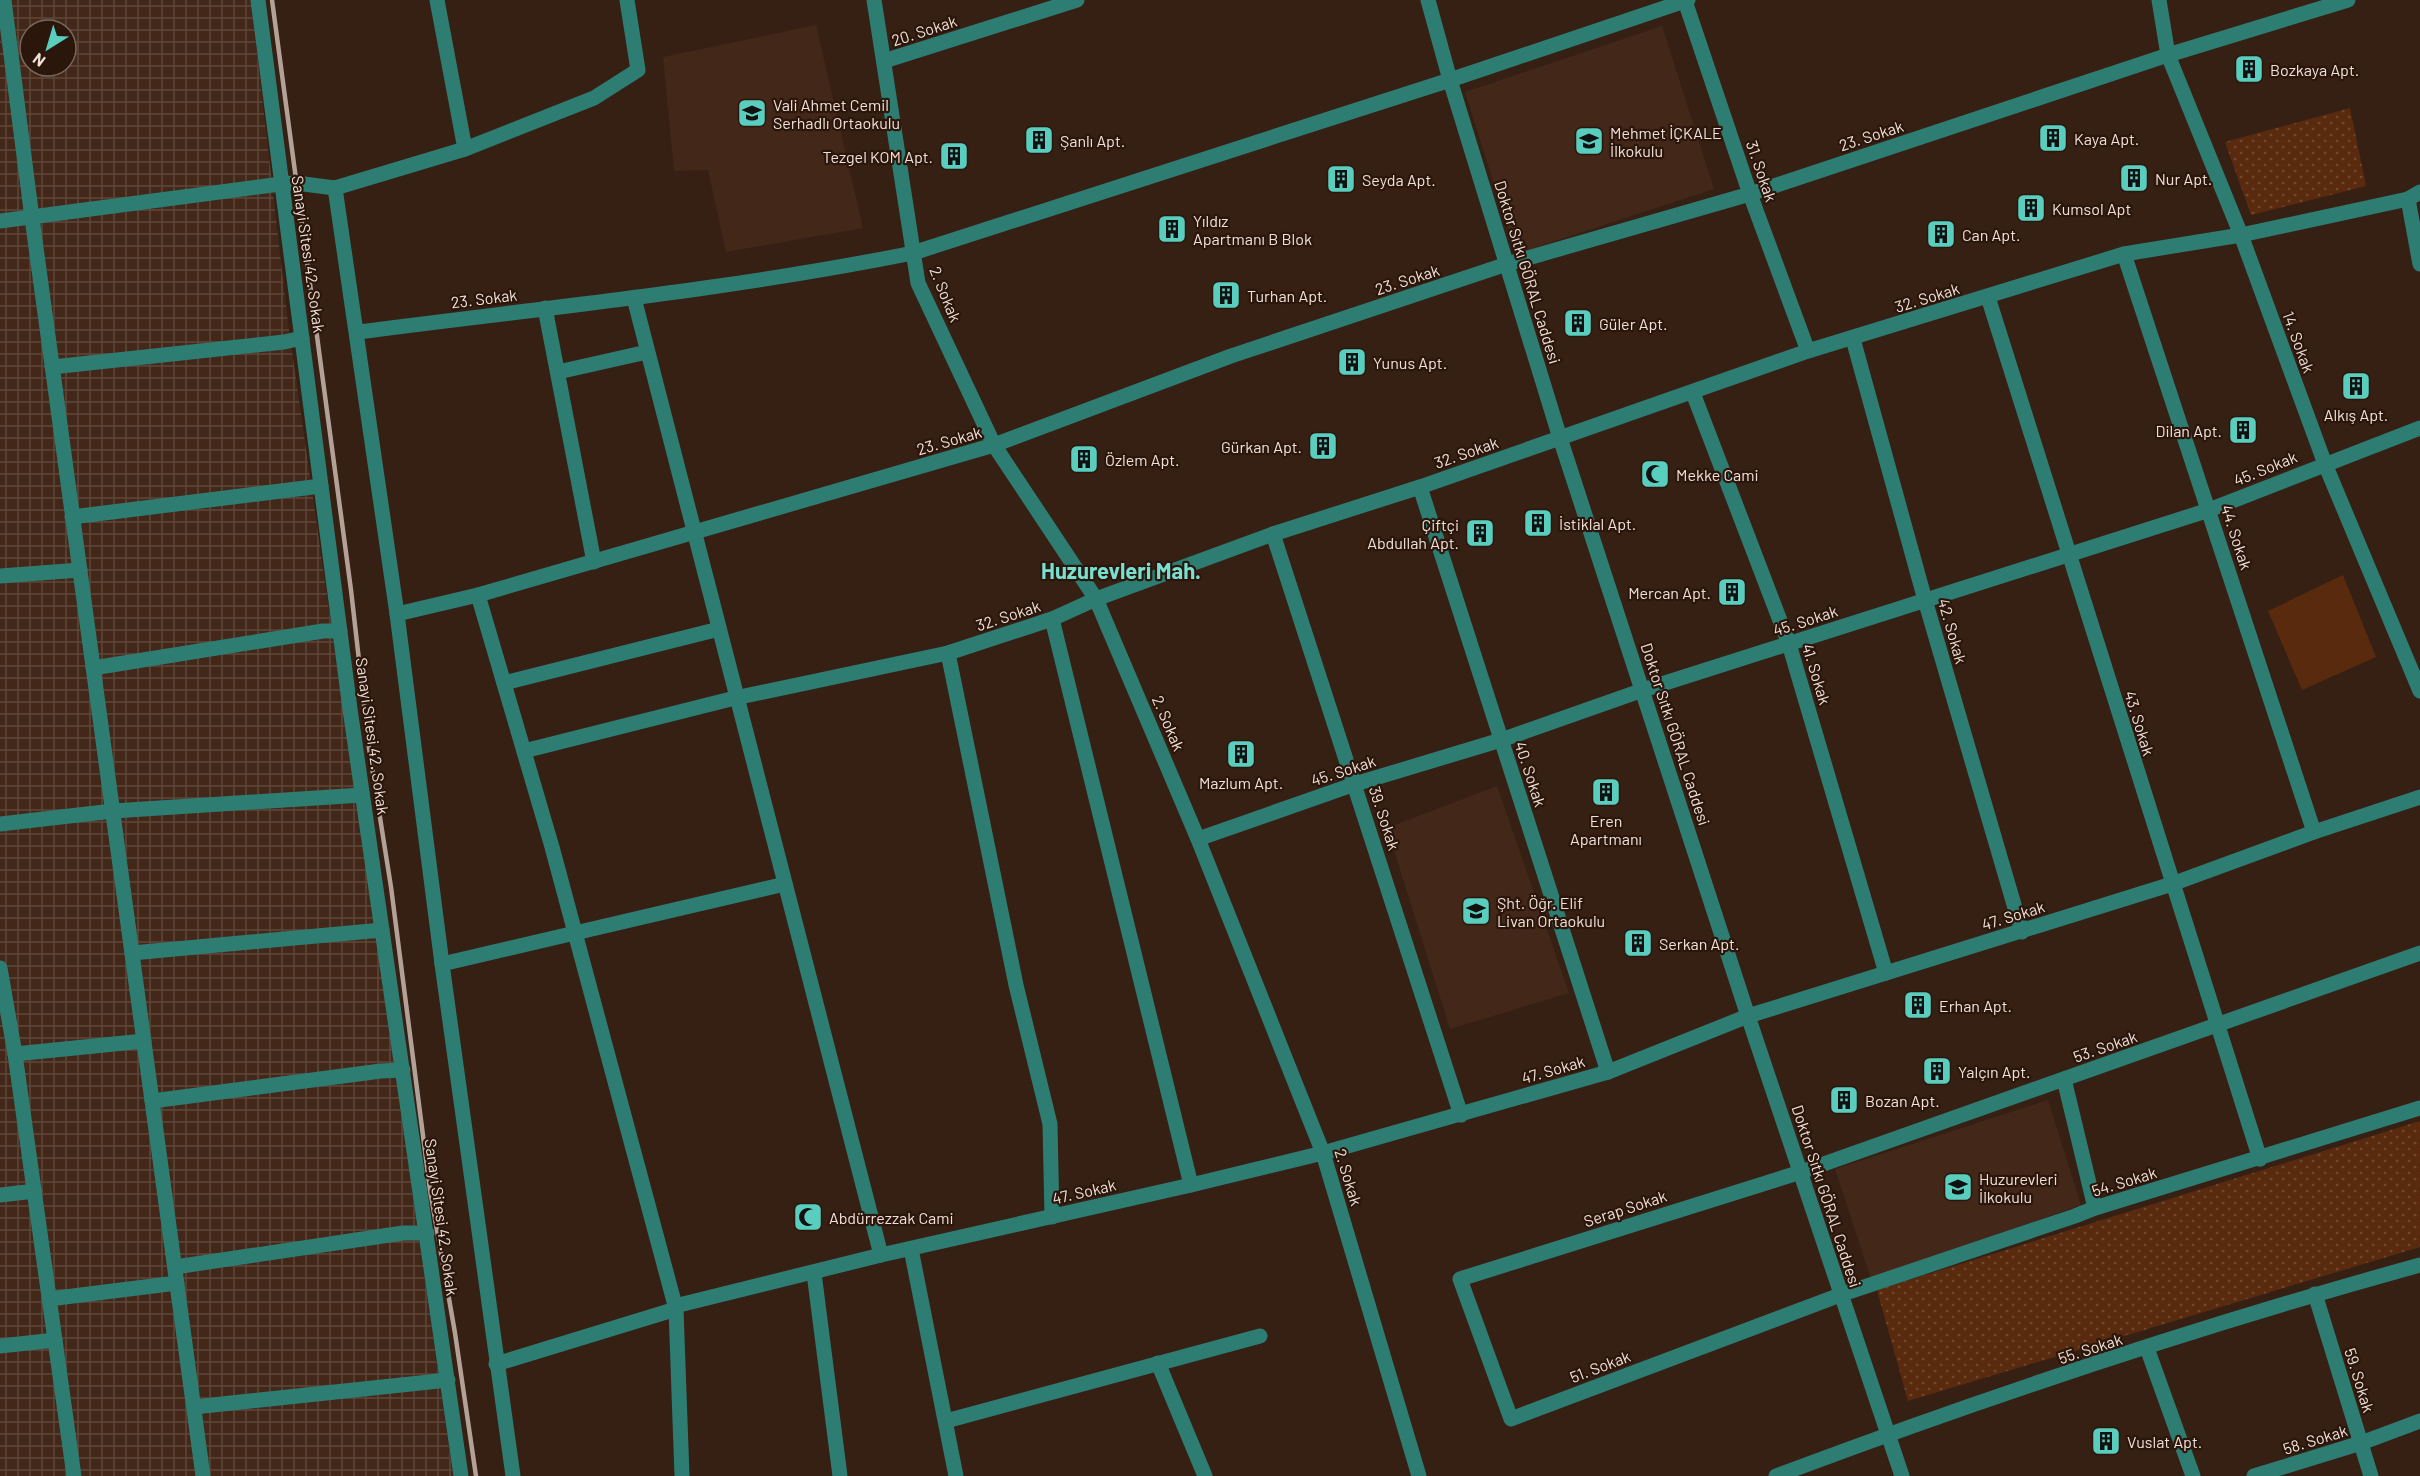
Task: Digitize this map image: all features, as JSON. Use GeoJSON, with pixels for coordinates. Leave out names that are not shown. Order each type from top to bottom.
{"type":"FeatureCollection","features":[{"type":"Feature","properties":{"kind":"street"},"geometry":{"type":"LineString","coordinates":[[4,0],[203,1476]]}},
{"type":"Feature","properties":{"kind":"street","name":"Sanayi Sitesi 42. Sokak"},"geometry":{"type":"LineString","coordinates":[[258,0],[340,631],[461,1476]]}},
{"type":"Feature","properties":{"kind":"street"},"geometry":{"type":"LineString","coordinates":[[437,0],[465,149]]}},
{"type":"Feature","properties":{"kind":"street"},"geometry":{"type":"LineString","coordinates":[[0,221],[281,184],[296,183],[335,188],[465,149],[594,98],[638,70],[627,0]]}},
{"type":"Feature","properties":{"kind":"street","name":"2. Sokak"},"geometry":{"type":"LineString","coordinates":[[874,0],[918,283],[994,445],[1096,599],[1198,839],[1323,1153],[1419,1476]]}},
{"type":"Feature","properties":{"kind":"street","name":"20. Sokak"},"geometry":{"type":"LineString","coordinates":[[885,61],[1077,0]]}},
{"type":"Feature","properties":{"kind":"street","name":"Doktor Sıtkı GÖRAL Caddesi"},"geometry":{"type":"LineString","coordinates":[[1428,0],[1450,80],[1560,438],[1748,1016],[1902,1476]]}},
{"type":"Feature","properties":{"kind":"street","name":"23. Sokak"},"geometry":{"type":"LineString","coordinates":[[358,332],[634,298],[823,271],[913,253],[1450,80],[1686,0]]}},
{"type":"Feature","properties":{"kind":"street","name":"31. Sokak"},"geometry":{"type":"LineString","coordinates":[[1686,0],[1750,194],[1808,351]]}},
{"type":"Feature","properties":{"kind":"street","name":"14. Sokak"},"geometry":{"type":"LineString","coordinates":[[2159,0],[2168,55],[2241,235],[2325,464],[2414,662],[2420,691]]}},
{"type":"Feature","properties":{"kind":"street","name":"23. Sokak"},"geometry":{"type":"LineString","coordinates":[[397,614],[478,595],[994,445],[1231,356],[1507,264],[1750,194],[2168,55],[2348,0]]}},
{"type":"Feature","properties":{"kind":"street"},"geometry":{"type":"LineString","coordinates":[[335,188],[358,332],[397,614],[442,964],[490,1296],[496,1364],[513,1476]]}},
{"type":"Feature","properties":{"kind":"street"},"geometry":{"type":"LineString","coordinates":[[2414,196],[2420,264]]}},
{"type":"Feature","properties":{"kind":"street","name":"32. Sokak"},"geometry":{"type":"LineString","coordinates":[[524,751],[735,698],[948,653],[1052,620],[1096,599],[1273,534],[1420,487],[1808,351],[2124,254],[2241,235],[2414,196]]}},
{"type":"Feature","properties":{"kind":"street","name":"44. Sokak"},"geometry":{"type":"LineString","coordinates":[[2124,254],[2314,832]]}},
{"type":"Feature","properties":{"kind":"street","name":"43. Sokak"},"geometry":{"type":"LineString","coordinates":[[1988,297],[2260,1159]]}},
{"type":"Feature","properties":{"kind":"street"},"geometry":{"type":"LineString","coordinates":[[634,298],[735,698],[881,1255]]}},
{"type":"Feature","properties":{"kind":"street"},"geometry":{"type":"LineString","coordinates":[[545,308],[594,562]]}},
{"type":"Feature","properties":{"kind":"street"},"geometry":{"type":"LineString","coordinates":[[52,367],[284,342],[302,338]]}},
{"type":"Feature","properties":{"kind":"street","name":"42. Sokak"},"geometry":{"type":"LineString","coordinates":[[1853,339],[1925,600],[2022,932]]}},
{"type":"Feature","properties":{"kind":"street"},"geometry":{"type":"LineString","coordinates":[[558,372],[648,352]]}},
{"type":"Feature","properties":{"kind":"street","name":"41. Sokak"},"geometry":{"type":"LineString","coordinates":[[1693,393],[1789,644],[1886,973]]}},
{"type":"Feature","properties":{"kind":"street","name":"45. Sokak"},"geometry":{"type":"LineString","coordinates":[[1198,839],[1355,784],[1501,740],[1643,690],[2209,510],[2420,428]]}},
{"type":"Feature","properties":{"kind":"street"},"geometry":{"type":"LineString","coordinates":[[72,517],[321,486]]}},
{"type":"Feature","properties":{"kind":"street","name":"40. Sokak"},"geometry":{"type":"LineString","coordinates":[[1420,487],[1608,1072]]}},
{"type":"Feature","properties":{"kind":"street","name":"39. Sokak"},"geometry":{"type":"LineString","coordinates":[[1273,534],[1461,1115]]}},
{"type":"Feature","properties":{"kind":"street"},"geometry":{"type":"LineString","coordinates":[[0,576],[80,570]]}},
{"type":"Feature","properties":{"kind":"street"},"geometry":{"type":"LineString","coordinates":[[478,595],[575,933],[675,1307],[681,1476]]}},
{"type":"Feature","properties":{"kind":"street"},"geometry":{"type":"LineString","coordinates":[[1052,620],[1191,1185]]}},
{"type":"Feature","properties":{"kind":"street"},"geometry":{"type":"LineString","coordinates":[[504,683],[719,629]]}},
{"type":"Feature","properties":{"kind":"street"},"geometry":{"type":"LineString","coordinates":[[93,668],[322,631],[340,631]]}},
{"type":"Feature","properties":{"kind":"street"},"geometry":{"type":"LineString","coordinates":[[948,653],[1013,973],[1050,1124],[1052,1217]]}},
{"type":"Feature","properties":{"kind":"street"},"geometry":{"type":"LineString","coordinates":[[0,824],[113,811],[363,795]]}},
{"type":"Feature","properties":{"kind":"street","name":"47. Sokak"},"geometry":{"type":"LineString","coordinates":[[496,1364],[675,1307],[881,1255],[1323,1153],[1608,1072],[1748,1016],[2172,884],[2314,832],[2420,797]]}},
{"type":"Feature","properties":{"kind":"street"},"geometry":{"type":"LineString","coordinates":[[442,964],[785,884]]}},
{"type":"Feature","properties":{"kind":"street"},"geometry":{"type":"LineString","coordinates":[[132,953],[382,930]]}},
{"type":"Feature","properties":{"kind":"street","name":"53. Sokak"},"geometry":{"type":"LineString","coordinates":[[1801,1172],[2420,954]]}},
{"type":"Feature","properties":{"kind":"street"},"geometry":{"type":"LineString","coordinates":[[0,969],[9,1046],[35,1191],[74,1476]]}},
{"type":"Feature","properties":{"kind":"street"},"geometry":{"type":"LineString","coordinates":[[9,1046],[144,1041]]}},
{"type":"Feature","properties":{"kind":"street"},"geometry":{"type":"LineString","coordinates":[[152,1101],[403,1070]]}},
{"type":"Feature","properties":{"kind":"street"},"geometry":{"type":"LineString","coordinates":[[2064,1079],[2095,1208]]}},
{"type":"Feature","properties":{"kind":"street","name":"54. Sokak"},"geometry":{"type":"LineString","coordinates":[[1840,1295],[2095,1208],[2420,1108]]}},
{"type":"Feature","properties":{"kind":"street","name":"Serap Sokak"},"geometry":{"type":"LineString","coordinates":[[1460,1279],[1801,1172]]}},
{"type":"Feature","properties":{"kind":"street"},"geometry":{"type":"LineString","coordinates":[[0,1195],[35,1191]]}},
{"type":"Feature","properties":{"kind":"street"},"geometry":{"type":"LineString","coordinates":[[175,1267],[403,1233],[427,1233]]}},
{"type":"Feature","properties":{"kind":"street"},"geometry":{"type":"LineString","coordinates":[[911,1249],[956,1476]]}},
{"type":"Feature","properties":{"kind":"street","name":"55. Sokak"},"geometry":{"type":"LineString","coordinates":[[1776,1476],[1888,1434],[2147,1348],[2315,1294],[2420,1265]]}},
{"type":"Feature","properties":{"kind":"street"},"geometry":{"type":"LineString","coordinates":[[814,1273],[840,1476]]}},
{"type":"Feature","properties":{"kind":"street","name":"51. Sokak"},"geometry":{"type":"LineString","coordinates":[[1460,1279],[1511,1419],[1840,1295]]}},
{"type":"Feature","properties":{"kind":"street"},"geometry":{"type":"LineString","coordinates":[[50,1299],[177,1283]]}},
{"type":"Feature","properties":{"kind":"street","name":"59. Sokak"},"geometry":{"type":"LineString","coordinates":[[2315,1294],[2371,1476]]}},
{"type":"Feature","properties":{"kind":"street"},"geometry":{"type":"LineString","coordinates":[[946,1421],[1260,1335]]}},
{"type":"Feature","properties":{"kind":"street"},"geometry":{"type":"LineString","coordinates":[[0,1346],[55,1340]]}},
{"type":"Feature","properties":{"kind":"street"},"geometry":{"type":"LineString","coordinates":[[2147,1348],[2193,1476]]}},
{"type":"Feature","properties":{"kind":"street"},"geometry":{"type":"LineString","coordinates":[[1158,1363],[1205,1476]]}},
{"type":"Feature","properties":{"kind":"street"},"geometry":{"type":"LineString","coordinates":[[194,1407],[448,1380]]}},
{"type":"Feature","properties":{"kind":"street","name":"58. Sokak"},"geometry":{"type":"LineString","coordinates":[[2254,1476],[2361,1443],[2420,1421]]}},
{"type":"Feature","properties":{"kind":"shaded area"},"geometry":{"type":"Polygon","coordinates":[[[0,0],[251,0],[288,323],[453,1476],[0,1476],[0,0]]]}},
{"type":"Feature","properties":{"kind":"shaded area","name":"Vali Ahmet Cemil Serhadlı Ortaokulu"},"geometry":{"type":"Polygon","coordinates":[[[816,25],[863,228],[726,252],[708,170],[674,171],[663,57],[816,25]]]}},
{"type":"Feature","properties":{"kind":"shaded area","name":"Mehmet İÇKALE İlkokulu"},"geometry":{"type":"Polygon","coordinates":[[[1662,26],[1714,189],[1516,254],[1465,92],[1662,26]]]}},
{"type":"Feature","properties":{"kind":"shaded area"},"geometry":{"type":"Polygon","coordinates":[[[2350,108],[2366,186],[2251,215],[2225,142],[2350,108]]]}},
{"type":"Feature","properties":{"kind":"shaded area"},"geometry":{"type":"Polygon","coordinates":[[[2343,575],[2376,657],[2302,690],[2268,611],[2343,575]]]}},
{"type":"Feature","properties":{"kind":"shaded area","name":"Şht. Öğr. Elif Livan Ortaokulu"},"geometry":{"type":"Polygon","coordinates":[[[1497,786],[1569,993],[1450,1029],[1387,828],[1497,786]]]}},
{"type":"Feature","properties":{"kind":"shaded area","name":"Huzurevleri İlkokulu"},"geometry":{"type":"Polygon","coordinates":[[[2048,1100],[2081,1205],[1871,1279],[1835,1169],[2048,1100]]]}},
{"type":"Feature","properties":{"kind":"shaded area"},"geometry":{"type":"Polygon","coordinates":[[[2420,1121],[2420,1247],[1908,1401],[1877,1290],[2420,1121]]]}},
{"type":"Feature","properties":{"kind":"railway"},"geometry":{"type":"LineString","coordinates":[[272,0],[351,590],[369,748],[391,887],[430,1190],[455,1333],[476,1476]]}},
{"type":"Feature","properties":{"kind":"place","name":"Bozkaya Apt."},"geometry":{"type":"Point","coordinates":[2249,69]}},
{"type":"Feature","properties":{"kind":"place","name":"Vali Ahmet Cemil Serhadlı Ortaokulu"},"geometry":{"type":"Point","coordinates":[752,113]}},
{"type":"Feature","properties":{"kind":"place","name":"Kaya Apt."},"geometry":{"type":"Point","coordinates":[2053,138]}},
{"type":"Feature","properties":{"kind":"place","name":"Şanlı Apt."},"geometry":{"type":"Point","coordinates":[1039,140]}},
{"type":"Feature","properties":{"kind":"place","name":"Mehmet İÇKALE İlkokulu"},"geometry":{"type":"Point","coordinates":[1589,141]}},
{"type":"Feature","properties":{"kind":"place","name":"Tezgel KOM Apt."},"geometry":{"type":"Point","coordinates":[954,156]}},
{"type":"Feature","properties":{"kind":"place","name":"Nur Apt."},"geometry":{"type":"Point","coordinates":[2134,178]}},
{"type":"Feature","properties":{"kind":"place","name":"Seyda Apt."},"geometry":{"type":"Point","coordinates":[1341,179]}},
{"type":"Feature","properties":{"kind":"place","name":"Kumsol Apt"},"geometry":{"type":"Point","coordinates":[2031,208]}},
{"type":"Feature","properties":{"kind":"place","name":"Yıldız Apartmanı B Blok"},"geometry":{"type":"Point","coordinates":[1172,229]}},
{"type":"Feature","properties":{"kind":"place","name":"Can Apt."},"geometry":{"type":"Point","coordinates":[1941,234]}},
{"type":"Feature","properties":{"kind":"place","name":"Turhan Apt."},"geometry":{"type":"Point","coordinates":[1226,295]}},
{"type":"Feature","properties":{"kind":"place","name":"Güler Apt."},"geometry":{"type":"Point","coordinates":[1578,323]}},
{"type":"Feature","properties":{"kind":"place","name":"Yunus Apt."},"geometry":{"type":"Point","coordinates":[1352,362]}},
{"type":"Feature","properties":{"kind":"place","name":"Alkış Apt."},"geometry":{"type":"Point","coordinates":[2356,386]}},
{"type":"Feature","properties":{"kind":"place","name":"Dilan Apt."},"geometry":{"type":"Point","coordinates":[2243,430]}},
{"type":"Feature","properties":{"kind":"place","name":"Gürkan Apt."},"geometry":{"type":"Point","coordinates":[1323,446]}},
{"type":"Feature","properties":{"kind":"place","name":"Özlem Apt."},"geometry":{"type":"Point","coordinates":[1084,459]}},
{"type":"Feature","properties":{"kind":"place","name":"Mekke Cami"},"geometry":{"type":"Point","coordinates":[1655,474]}},
{"type":"Feature","properties":{"kind":"place","name":"İstiklal Apt."},"geometry":{"type":"Point","coordinates":[1538,523]}},
{"type":"Feature","properties":{"kind":"place","name":"Çiftçi Abdullah Apt."},"geometry":{"type":"Point","coordinates":[1480,533]}},
{"type":"Feature","properties":{"kind":"place","name":"Mercan Apt."},"geometry":{"type":"Point","coordinates":[1732,592]}},
{"type":"Feature","properties":{"kind":"place","name":"Mazlum Apt."},"geometry":{"type":"Point","coordinates":[1241,754]}},
{"type":"Feature","properties":{"kind":"place","name":"Eren Apartmanı"},"geometry":{"type":"Point","coordinates":[1606,792]}},
{"type":"Feature","properties":{"kind":"place","name":"Şht. Öğr. Elif Livan Ortaokulu"},"geometry":{"type":"Point","coordinates":[1476,911]}},
{"type":"Feature","properties":{"kind":"place","name":"Serkan Apt."},"geometry":{"type":"Point","coordinates":[1638,943]}},
{"type":"Feature","properties":{"kind":"place","name":"Erhan Apt."},"geometry":{"type":"Point","coordinates":[1918,1005]}},
{"type":"Feature","properties":{"kind":"place","name":"Yalçın Apt."},"geometry":{"type":"Point","coordinates":[1937,1071]}},
{"type":"Feature","properties":{"kind":"place","name":"Bozan Apt."},"geometry":{"type":"Point","coordinates":[1844,1100]}},
{"type":"Feature","properties":{"kind":"place","name":"Huzurevleri İlkokulu"},"geometry":{"type":"Point","coordinates":[1958,1187]}},
{"type":"Feature","properties":{"kind":"place","name":"Abdürrezzak Cami"},"geometry":{"type":"Point","coordinates":[808,1217]}},
{"type":"Feature","properties":{"kind":"place","name":"Vuslat Apt."},"geometry":{"type":"Point","coordinates":[2106,1441]}},
{"type":"Feature","properties":{"kind":"district","name":"Huzurevleri Mah."},"geometry":{"type":"Point","coordinates":[1121,570]}}]}
